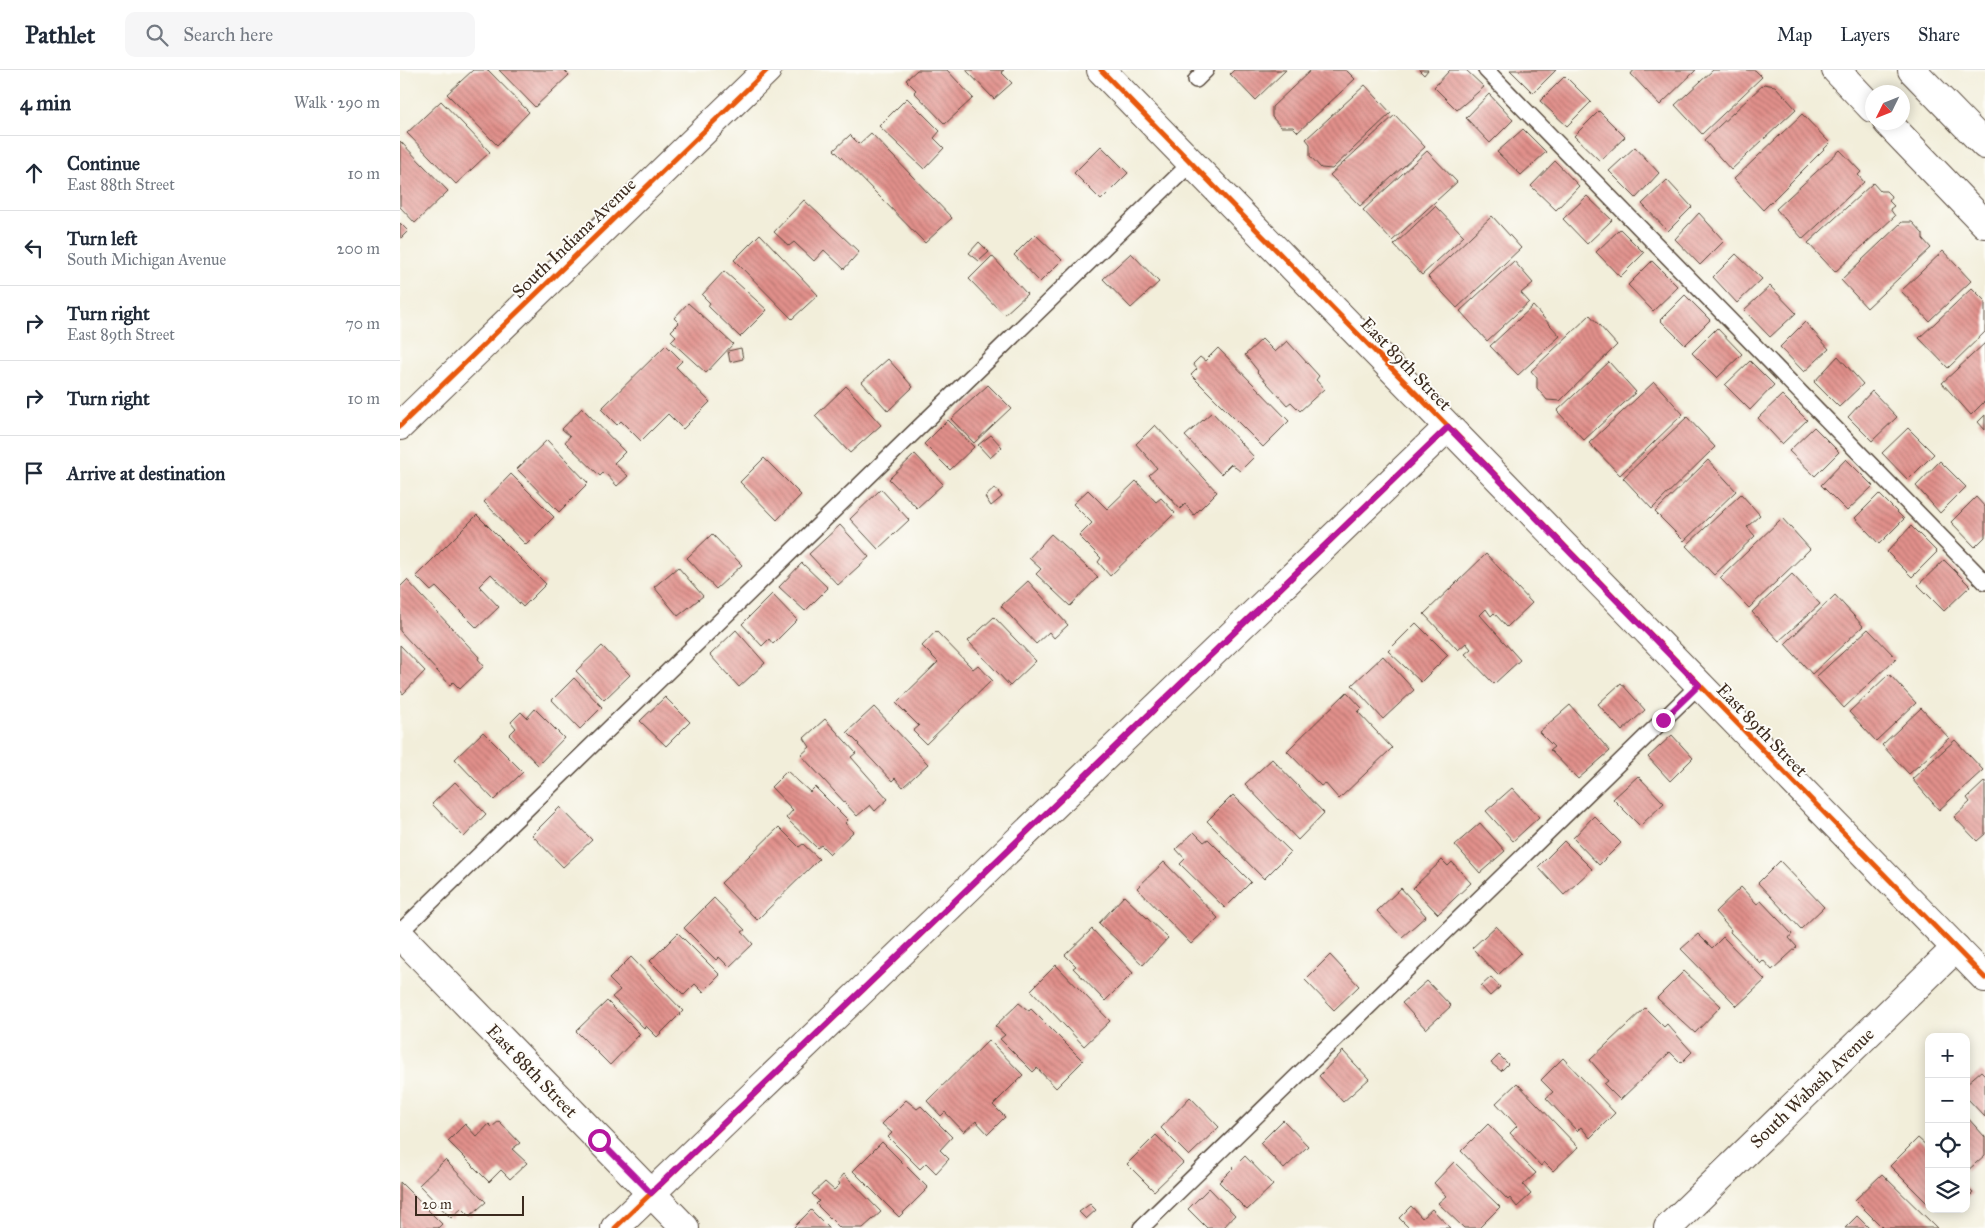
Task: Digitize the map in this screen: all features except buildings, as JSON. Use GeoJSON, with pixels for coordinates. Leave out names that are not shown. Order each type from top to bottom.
{"type":"FeatureCollection","features":[{"type":"Feature","properties":{"kind":"street","name":"South Indiana Avenue"},"geometry":{"type":"LineString","coordinates":[[400,426],[767,70]]}},
{"type":"Feature","properties":{"kind":"street","name":"East 89th Street"},"geometry":{"type":"LineString","coordinates":[[1101,70],[1985,978]]}},
{"type":"Feature","properties":{"kind":"street"},"geometry":{"type":"LineString","coordinates":[[1836,70],[1865,101]]}},
{"type":"Feature","properties":{"kind":"street"},"geometry":{"type":"LineString","coordinates":[[1912,70],[1985,145]]}},
{"type":"Feature","properties":{"kind":"street"},"geometry":{"type":"LineString","coordinates":[[1895,130],[1985,224]]}},
{"type":"Feature","properties":{"kind":"street"},"geometry":{"type":"LineString","coordinates":[[615,1228],[1448,427]]}},
{"type":"Feature","properties":{"kind":"street","name":"East 88th Street"},"geometry":{"type":"LineString","coordinates":[[400,933],[684,1228]]}},
{"type":"Feature","properties":{"kind":"street","name":"South Wabash Avenue"},"geometry":{"type":"LineString","coordinates":[[1668,1228],[1956,948]]}},
{"type":"Feature","properties":{"kind":"lane"},"geometry":{"type":"LineString","coordinates":[[1486,70],[1985,582]]}},
{"type":"Feature","properties":{"kind":"lane"},"geometry":{"type":"LineString","coordinates":[[400,933],[1191,163]]}},
{"type":"Feature","properties":{"kind":"lane"},"geometry":{"type":"LineString","coordinates":[[1141,1228],[1699,685]]}},
{"type":"Feature","properties":{"kind":"cycle path"},"geometry":{"type":"LineString","coordinates":[[400,426],[767,70]]}},
{"type":"Feature","properties":{"kind":"cycle path"},"geometry":{"type":"LineString","coordinates":[[1101,70],[1985,978]]}},
{"type":"Feature","properties":{"kind":"cycle path"},"geometry":{"type":"LineString","coordinates":[[615,1228],[1448,427]]}},
{"type":"Feature","properties":{"kind":"route"},"geometry":{"type":"LineString","coordinates":[[599,1140],[651,1193],[1448,427],[1699,685],[1663,720]]}}]}
